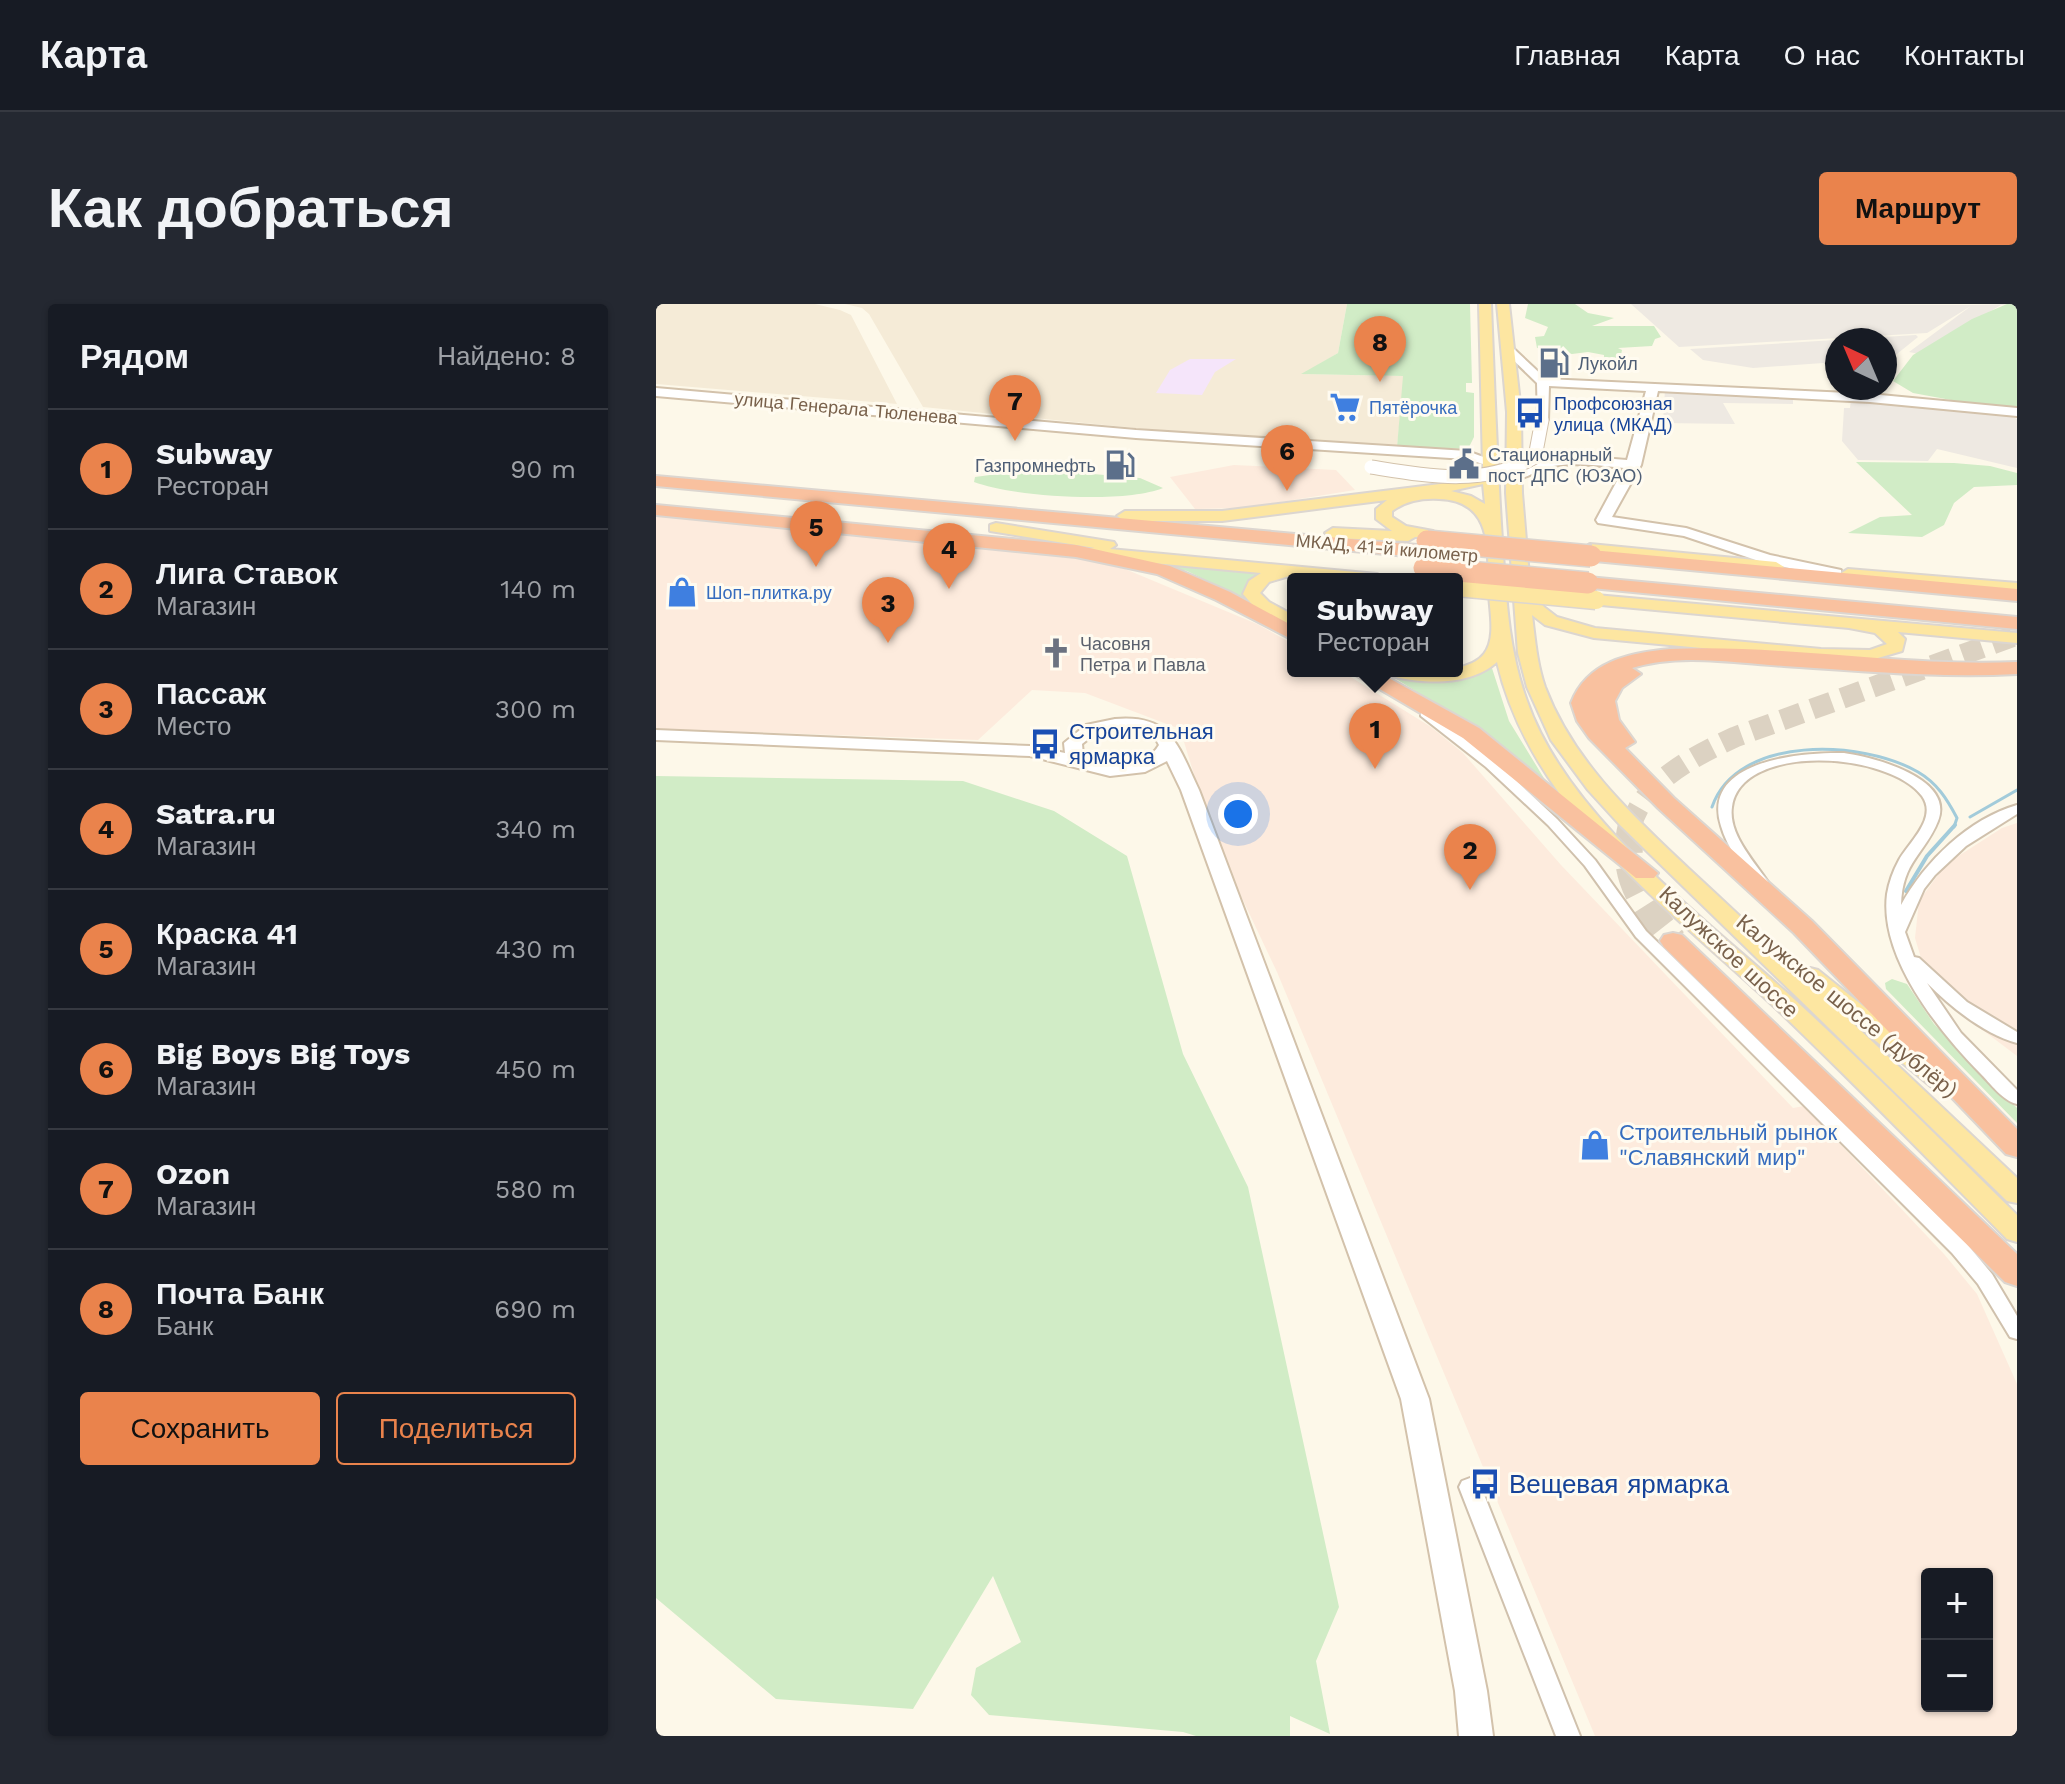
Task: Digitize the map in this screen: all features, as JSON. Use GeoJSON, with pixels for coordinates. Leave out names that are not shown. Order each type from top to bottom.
{"type":"FeatureCollection","features":[{"type":"Feature","properties":{"kind":"highway"},"geometry":{"type":"LineString","coordinates":[[656,481],[757,491],[917,498],[1333,533],[1591,571],[2017,595]]}},
{"type":"Feature","properties":{"kind":"highway","name":"МКАД, 41-й километр"},"geometry":{"type":"LineString","coordinates":[[757,491],[1426,547],[1591,571],[2017,623]]}},
{"type":"Feature","properties":{"kind":"highway","name":"МКАД, 41-й километр"},"geometry":{"type":"LineString","coordinates":[[656,497],[996,528],[1426,547]]}},
{"type":"Feature","properties":{"kind":"highway"},"geometry":{"type":"LineString","coordinates":[[656,510],[1076,551],[1163,570],[1223,596],[1287,631]]}},
{"type":"Feature","properties":{"kind":"highway","name":"МКАД, 41-й километр"},"geometry":{"type":"LineString","coordinates":[[1591,571],[2017,607]]}},
{"type":"Feature","properties":{"kind":"highway"},"geometry":{"type":"LineString","coordinates":[[1785,910],[1666,803],[1597,733],[1584,713],[1582,703],[1591,683],[1603,673],[1629,662],[1688,655],[1939,669],[2017,668]]}},
{"type":"Feature","properties":{"kind":"highway"},"geometry":{"type":"LineString","coordinates":[[1988,1120],[1615,731],[1608,721],[1604,701],[1614,684],[1638,671],[1695,664],[2017,688]]}},
{"type":"Feature","properties":{"kind":"highway"},"geometry":{"type":"LineString","coordinates":[[1371,677],[1471,733],[1645,873]]}},
{"type":"Feature","properties":{"kind":"highway"},"geometry":{"type":"LineString","coordinates":[[1673,941],[2017,1274]]}},
{"type":"Feature","properties":{"kind":"highway","name":"Калужское шоссе (дублёр)"},"geometry":{"type":"LineString","coordinates":[[1988,1120],[2017,1147]]}},
{"type":"Feature","properties":{"kind":"main road","name":"Калужское шоссе"},"geometry":{"type":"LineString","coordinates":[[1485,304],[1490,459],[1499,536],[1500,633],[1513,689],[1533,739],[1570,792],[1645,873],[1895,1109],[2017,1232]]}},
{"type":"Feature","properties":{"kind":"main road","name":"Калужское шоссе"},"geometry":{"type":"LineString","coordinates":[[1503,304],[1510,351],[1524,624],[1530,664],[1543,706],[1561,740],[1595,786],[1674,868],[2017,1194]]}},
{"type":"Feature","properties":{"kind":"main road"},"geometry":{"type":"LineString","coordinates":[[1125,516],[1222,516],[1431,490],[1480,480],[1490,459]]}},
{"type":"Feature","properties":{"kind":"main road"},"geometry":{"type":"LineString","coordinates":[[1499,536],[1477,506],[1455,497],[1409,498],[1384,509],[1382,516],[1426,547],[1499,536],[1591,571],[1891,633],[1896,639],[1896,647],[1871,655],[1821,654],[1594,633],[1561,625],[1545,617],[1524,591]]}},
{"type":"Feature","properties":{"kind":"main road"},"geometry":{"type":"LineString","coordinates":[[996,528],[1244,566]]}},
{"type":"Feature","properties":{"kind":"main road"},"geometry":{"type":"LineString","coordinates":[[1076,551],[1316,573]]}},
{"type":"Feature","properties":{"kind":"main road"},"geometry":{"type":"LineString","coordinates":[[1463,586],[1591,571],[1836,573],[2017,588]]}},
{"type":"Feature","properties":{"kind":"main road"},"geometry":{"type":"LineString","coordinates":[[1296,573],[1306,572]]}},
{"type":"Feature","properties":{"kind":"main road"},"geometry":{"type":"LineString","coordinates":[[1287,574],[1267,576],[1252,587],[1251,594],[1255,600],[1287,619]]}},
{"type":"Feature","properties":{"kind":"main road"},"geometry":{"type":"LineString","coordinates":[[1845,622],[2017,638]]}},
{"type":"Feature","properties":{"kind":"main road"},"geometry":{"type":"LineString","coordinates":[[1463,670],[1478,667],[1494,655],[1500,633]]}},
{"type":"Feature","properties":{"kind":"main road","name":"Калужское шоссе (дублёр)"},"geometry":{"type":"LineString","coordinates":[[1674,868],[1988,1120]]}},
{"type":"Feature","properties":{"kind":"street"},"geometry":{"type":"LineString","coordinates":[[1510,351],[1543,382],[1870,398],[2017,412]]}},
{"type":"Feature","properties":{"kind":"street"},"geometry":{"type":"LineString","coordinates":[[1136,434],[1442,477],[1506,471],[1535,457],[1539,450],[1543,382]]}},
{"type":"Feature","properties":{"kind":"street"},"geometry":{"type":"LineString","coordinates":[[1653,385],[1646,433],[1634,465],[1603,520],[1686,532],[1767,559],[1836,573]]}},
{"type":"Feature","properties":{"kind":"street","name":"улица Генерала Тюленева"},"geometry":{"type":"LineString","coordinates":[[656,392],[1136,434],[1490,459]]}},
{"type":"Feature","properties":{"kind":"street"},"geometry":{"type":"LineString","coordinates":[[1515,484],[1529,467],[1548,461],[1634,465]]}},
{"type":"Feature","properties":{"kind":"street"},"geometry":{"type":"LineString","coordinates":[[1964,633],[2017,644]]}},
{"type":"Feature","properties":{"kind":"street"},"geometry":{"type":"LineString","coordinates":[[1369,677],[1462,740],[1548,819],[1601,877],[1619,908],[1641,934],[1959,1248],[1985,1279],[2015,1330]]}},
{"type":"Feature","properties":{"kind":"street"},"geometry":{"type":"LineString","coordinates":[[1030,751],[1053,747],[1113,724],[1140,724],[1161,732],[1190,790],[1415,1399],[1471,1691],[1476,1736]]}},
{"type":"Feature","properties":{"kind":"street"},"geometry":{"type":"LineString","coordinates":[[1078,761],[1072,747],[1082,734]]}},
{"type":"Feature","properties":{"kind":"street"},"geometry":{"type":"LineString","coordinates":[[656,735],[1030,751],[1078,761],[1099,769],[1162,776],[1190,790]]}},
{"type":"Feature","properties":{"kind":"street"},"geometry":{"type":"LineString","coordinates":[[1118,771],[1153,762],[1164,754],[1168,745]]}},
{"type":"Feature","properties":{"kind":"street"},"geometry":{"type":"LineString","coordinates":[[1764,887],[1727,824],[1726,801],[1736,783],[1767,765],[1806,758],[1845,757],[1884,766],[1916,783],[1925,791],[1934,808],[1932,823],[1906,859],[1898,880],[1894,905],[1906,953],[1930,1005],[1967,1049],[2017,1099]]}},
{"type":"Feature","properties":{"kind":"street"},"geometry":{"type":"LineString","coordinates":[[1900,930],[1913,898],[1933,867],[1980,830],[2017,809]]}},
{"type":"Feature","properties":{"kind":"street"},"geometry":{"type":"LineString","coordinates":[[1980,830],[2017,818]]}},
{"type":"Feature","properties":{"kind":"street"},"geometry":{"type":"LineString","coordinates":[[1906,953],[1939,988],[1972,1016],[2017,1038]]}},
{"type":"Feature","properties":{"kind":"street"},"geometry":{"type":"LineString","coordinates":[[1470,1487],[1568,1736]]}},
{"type":"Feature","properties":{"kind":"shaded area"},"geometry":{"type":"Polygon","coordinates":[[[656,304],[815,304],[840,310],[851,315],[897,404],[656,384],[656,304]]]}},
{"type":"Feature","properties":{"kind":"shaded area"},"geometry":{"type":"Polygon","coordinates":[[[845,304],[1347,304],[1338,353],[1303,374],[1404,376],[1397,447],[1257,440],[923,407],[869,314],[862,308],[845,304]]]}},
{"type":"Feature","properties":{"kind":"shaded area"},"geometry":{"type":"Polygon","coordinates":[[[1631,304],[2013,304],[2001,305],[1919,354],[1909,352],[1971,306],[1927,333],[1897,335],[1897,328],[1825,328],[1825,339],[1679,347],[1631,304]]]}},
{"type":"Feature","properties":{"kind":"shaded area"},"geometry":{"type":"Polygon","coordinates":[[[1916,335],[1918,337],[1897,354],[1897,336],[1916,335]]]}},
{"type":"Feature","properties":{"kind":"shaded area"},"geometry":{"type":"Polygon","coordinates":[[[1825,341],[1825,363],[1753,368],[1703,360],[1690,349],[1825,341]]]}},
{"type":"Feature","properties":{"kind":"shaded area"},"geometry":{"type":"Polygon","coordinates":[[[1190,359],[1236,359],[1215,372],[1202,395],[1156,393],[1170,370],[1190,359]]]}},
{"type":"Feature","properties":{"kind":"shaded area"},"geometry":{"type":"Polygon","coordinates":[[[1665,389],[1793,396],[1793,404],[1723,403],[1735,424],[1663,423],[1665,389]]]}},
{"type":"Feature","properties":{"kind":"shaded area"},"geometry":{"type":"Polygon","coordinates":[[[1851,400],[1861,400],[2006,414],[2017,419],[2017,468],[1937,449],[1928,461],[1858,460],[1842,441],[1844,408],[1850,408],[1851,400]]]}},
{"type":"Feature","properties":{"kind":"shaded area"},"geometry":{"type":"Polygon","coordinates":[[[1234,465],[1336,470],[1355,490],[1243,508],[1195,509],[1170,477],[1234,465]]]}},
{"type":"Feature","properties":{"kind":"shaded area","name":"Строительный рынок \"Славянский мир\""},"geometry":{"type":"Polygon","coordinates":[[[656,515],[1074,557],[1125,569],[1257,624],[1287,641],[1287,677],[1351,677],[1431,727],[1463,753],[1561,865],[1793,1108],[1804,1106],[1944,1254],[1977,1294],[2017,1384],[2017,1736],[1595,1736],[1277,972],[1214,839],[1180,729],[1085,693],[1032,690],[978,740],[656,729],[656,515]]]}},
{"type":"Feature","properties":{"kind":"shaded area"},"geometry":{"type":"Polygon","coordinates":[[[2017,823],[2017,1056],[1931,991],[1915,938],[1919,901],[1946,864],[2002,828],[2017,823]]]}},
{"type":"Feature","properties":{"kind":"green space"},"geometry":{"type":"Polygon","coordinates":[[[1347,304],[1470,304],[1472,383],[1466,383],[1466,392],[1474,393],[1474,437],[1468,449],[1397,447],[1403,376],[1301,374],[1338,353],[1347,304]]]}},
{"type":"Feature","properties":{"kind":"green space"},"geometry":{"type":"Polygon","coordinates":[[[1528,304],[1575,304],[1588,313],[1614,318],[1592,326],[1654,326],[1661,337],[1655,339],[1652,346],[1618,348],[1622,350],[1620,360],[1636,365],[1630,368],[1596,364],[1604,361],[1604,355],[1537,348],[1535,337],[1544,336],[1548,327],[1525,318],[1528,304]]]}},
{"type":"Feature","properties":{"kind":"green space"},"geometry":{"type":"Polygon","coordinates":[[[2007,304],[2017,304],[2017,410],[1905,399],[1951,400],[1913,393],[1897,383],[1897,376],[1913,355],[1972,319],[2007,304]]]}},
{"type":"Feature","properties":{"kind":"green space"},"geometry":{"type":"Polygon","coordinates":[[[1856,462],[1990,466],[2017,473],[2017,485],[1974,487],[1954,503],[1944,525],[1922,537],[1848,533],[1880,517],[1912,515],[1856,462]]]}},
{"type":"Feature","properties":{"kind":"green space"},"geometry":{"type":"Polygon","coordinates":[[[1034,469],[1140,478],[1163,488],[1123,496],[1069,497],[1015,492],[974,482],[975,477],[1034,469]]]}},
{"type":"Feature","properties":{"kind":"green space"},"geometry":{"type":"Polygon","coordinates":[[[1149,562],[1266,573],[1254,579],[1247,588],[1246,597],[1254,604],[1187,571],[1149,562]]]}},
{"type":"Feature","properties":{"kind":"green space"},"geometry":{"type":"Polygon","coordinates":[[[1491,665],[1509,721],[1550,788],[1468,724],[1393,677],[1463,677],[1463,672],[1491,665]]]}},
{"type":"Feature","properties":{"kind":"green space"},"geometry":{"type":"Polygon","coordinates":[[[656,776],[963,781],[1054,811],[1127,856],[1183,1054],[1248,1187],[1339,1607],[1316,1661],[1330,1734],[1290,1716],[1290,1736],[1196,1736],[1183,1732],[989,1715],[971,1695],[976,1668],[1021,1642],[993,1576],[913,1709],[776,1699],[656,1598],[656,776]]]}},
{"type":"Feature","properties":{"kind":"green space"},"geometry":{"type":"Polygon","coordinates":[[[1892,979],[1907,984],[1934,1024],[2017,1108],[2017,1123],[1886,989],[1885,983],[1892,979]]]}},
{"type":"Feature","properties":{"kind":"waterway"},"geometry":{"type":"LineString","coordinates":[[1712,807],[1726,783],[1747,766],[1774,755],[1804,750],[1835,750],[1894,761],[1925,776],[1941,792],[1953,811],[1957,818],[1954,826]]}},
{"type":"Feature","properties":{"kind":"waterway"},"geometry":{"type":"LineString","coordinates":[[1970,817],[2017,790]]}},
{"type":"Feature","properties":{"kind":"waterway"},"geometry":{"type":"LineString","coordinates":[[1906,891],[1927,856],[1954,826]]}},
{"type":"Feature","properties":{"kind":"tunnel"},"geometry":{"type":"LineString","coordinates":[[1631,827],[1637,811],[1659,783],[1688,761],[1720,744],[2017,635]]}},
{"type":"Feature","properties":{"kind":"tunnel"},"geometry":{"type":"LineString","coordinates":[[1632,825],[1629,859],[1636,888],[1673,941]]}},
{"type":"Feature","properties":{"kind":"place","name":"Лукойл"},"geometry":{"type":"Point","coordinates":[1554,363]}},
{"type":"Feature","properties":{"kind":"place","name":"Почта Банк"},"geometry":{"type":"Point","coordinates":[1380,382]}},
{"type":"Feature","properties":{"kind":"place","name":"Пятёрочка"},"geometry":{"type":"Point","coordinates":[1345,407]}},
{"type":"Feature","properties":{"kind":"place","name":"Профсоюзная улица (МКАД)"},"geometry":{"type":"Point","coordinates":[1530,413]}},
{"type":"Feature","properties":{"kind":"place","name":"Ozon"},"geometry":{"type":"Point","coordinates":[1015,441]}},
{"type":"Feature","properties":{"kind":"place","name":"Стационарный пост ДПС (ЮЗАО)"},"geometry":{"type":"Point","coordinates":[1464,464]}},
{"type":"Feature","properties":{"kind":"place","name":"Газпромнефть"},"geometry":{"type":"Point","coordinates":[1120,465]}},
{"type":"Feature","properties":{"kind":"place","name":"Big Boys Big Toys"},"geometry":{"type":"Point","coordinates":[1287,491]}},
{"type":"Feature","properties":{"kind":"place","name":"Краска 41"},"geometry":{"type":"Point","coordinates":[816,567]}},
{"type":"Feature","properties":{"kind":"place","name":"Satra.ru"},"geometry":{"type":"Point","coordinates":[949,589]}},
{"type":"Feature","properties":{"kind":"place","name":"Шоп-плитка.ру"},"geometry":{"type":"Point","coordinates":[682,592]}},
{"type":"Feature","properties":{"kind":"place","name":"Пассаж"},"geometry":{"type":"Point","coordinates":[888,643]}},
{"type":"Feature","properties":{"kind":"place","name":"Часовня Петра и Павла"},"geometry":{"type":"Point","coordinates":[1056,653]}},
{"type":"Feature","properties":{"kind":"place","name":"Строительная ярмарка"},"geometry":{"type":"Point","coordinates":[1045,744]}},
{"type":"Feature","properties":{"kind":"place","name":"Subway"},"geometry":{"type":"Point","coordinates":[1375,769]}},
{"type":"Feature","properties":{"kind":"place","name":"Лига Ставок"},"geometry":{"type":"Point","coordinates":[1470,890]}},
{"type":"Feature","properties":{"kind":"place","name":"Строительный рынок \"Славянский мир\""},"geometry":{"type":"Point","coordinates":[1595,1145]}},
{"type":"Feature","properties":{"kind":"place","name":"Вещевая ярмарка"},"geometry":{"type":"Point","coordinates":[1485,1484]}}]}
